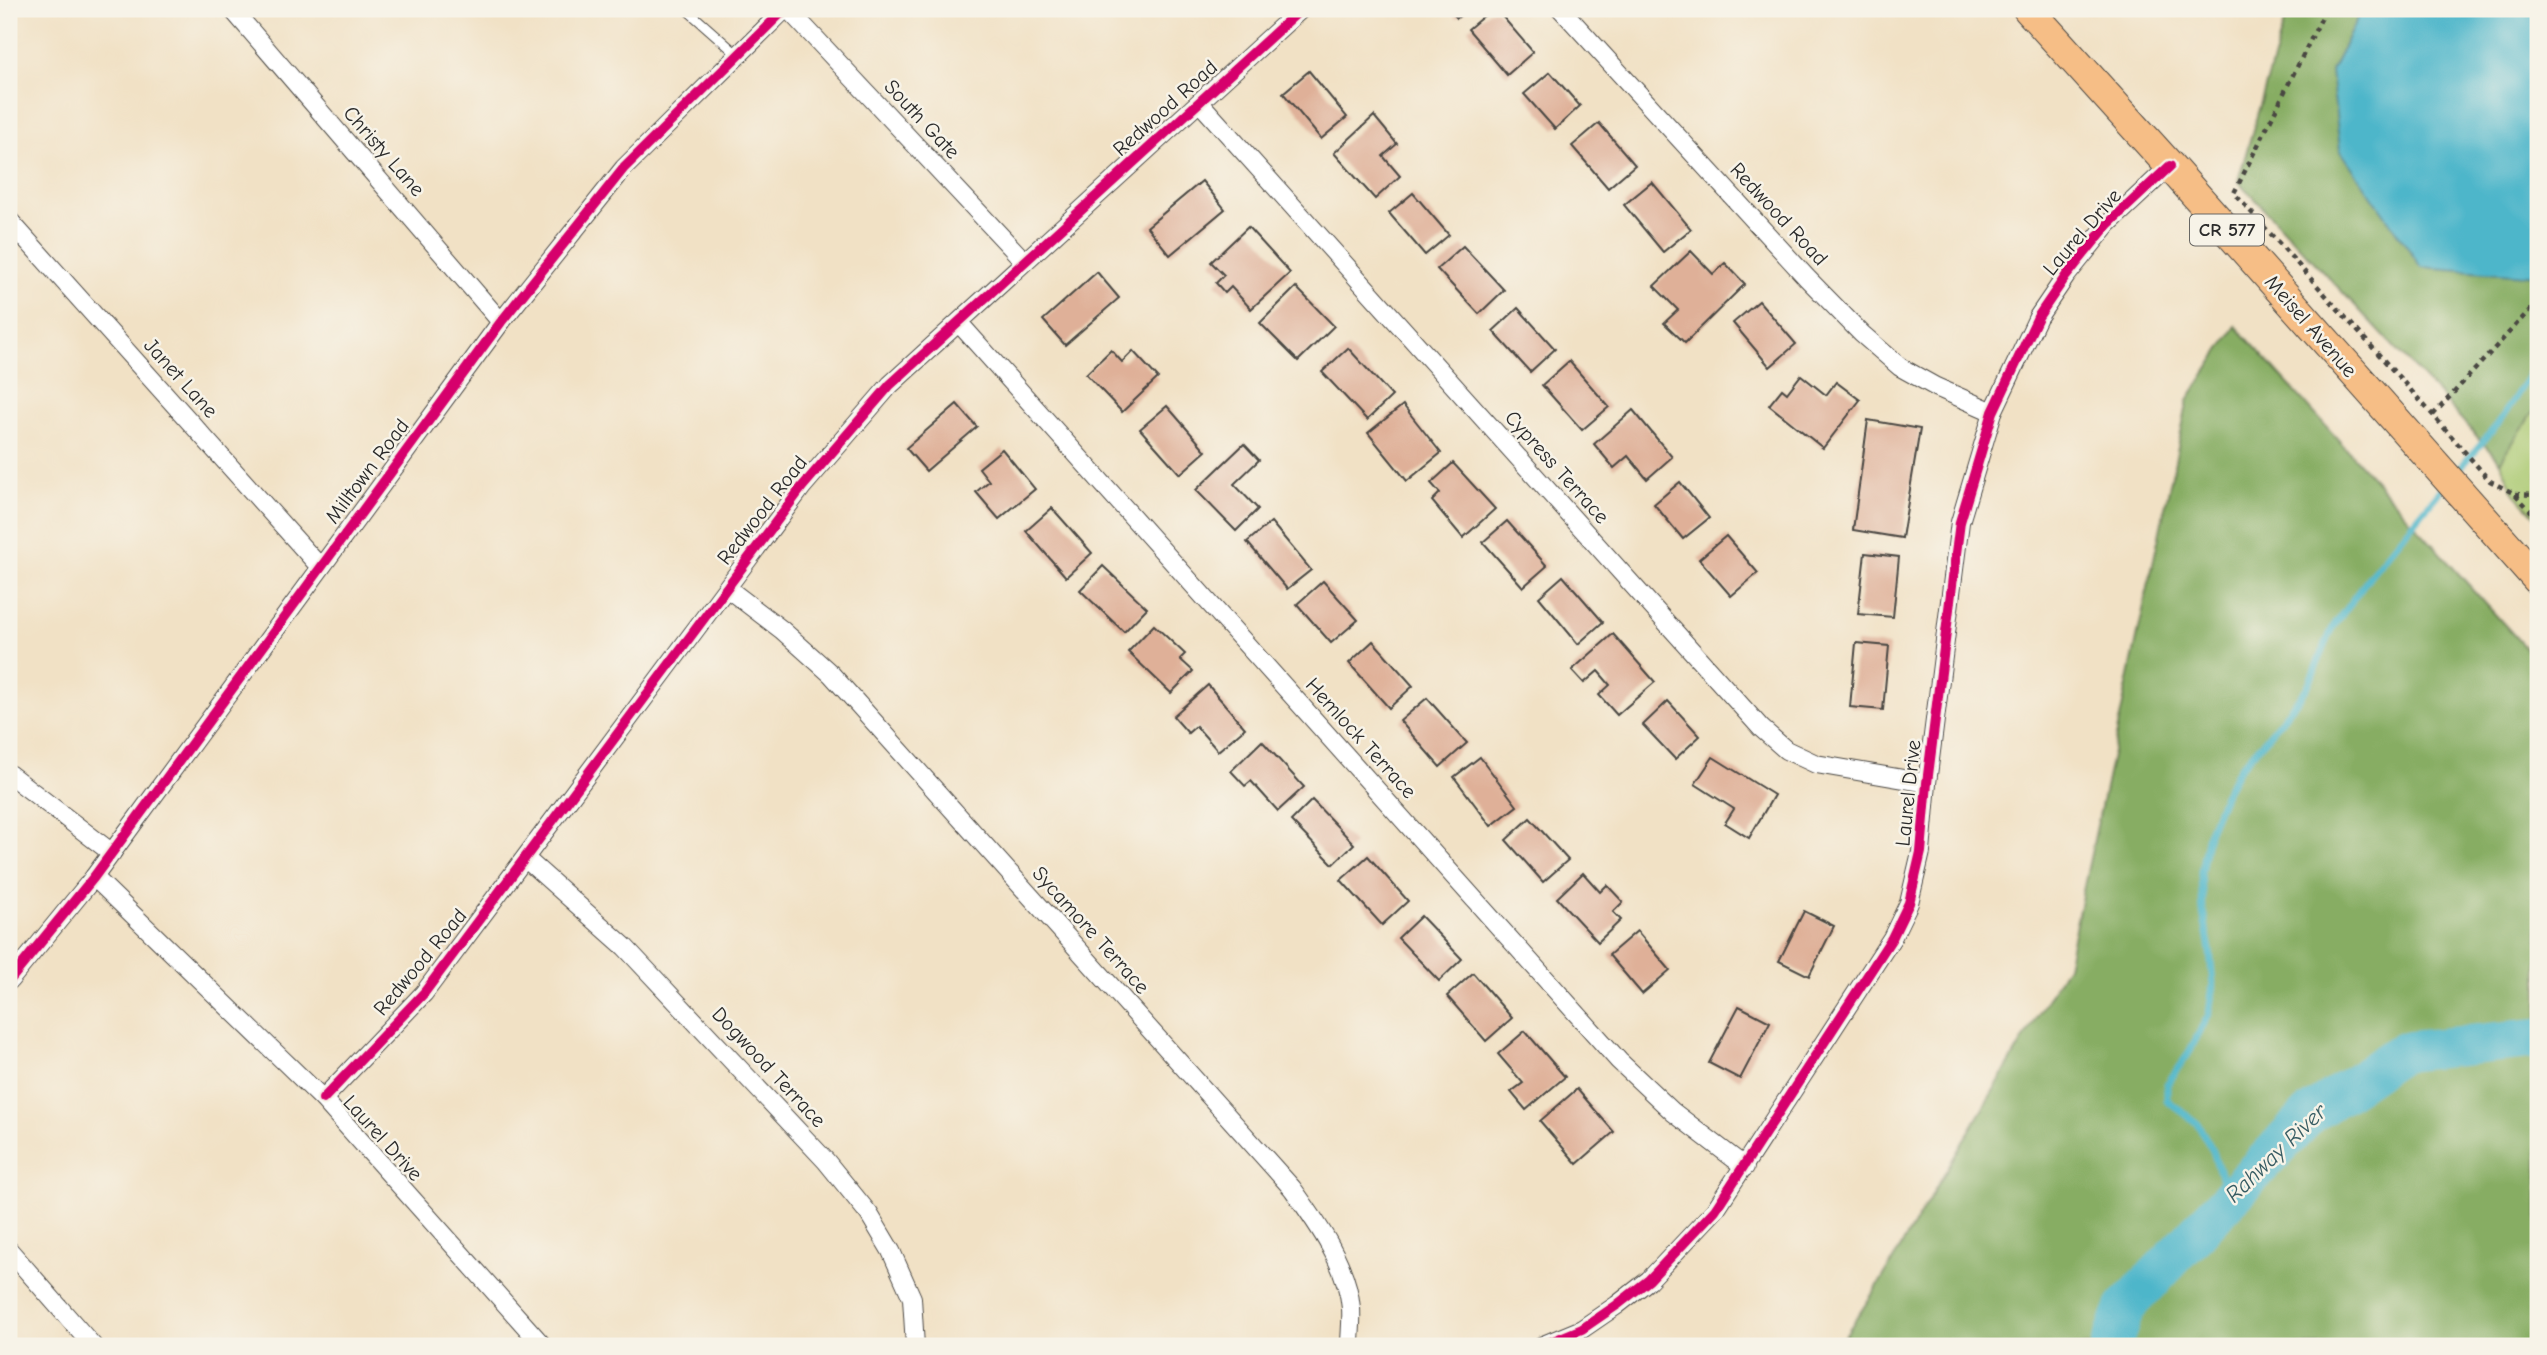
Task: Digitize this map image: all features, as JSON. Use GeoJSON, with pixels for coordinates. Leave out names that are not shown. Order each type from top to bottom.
{"type":"FeatureCollection","features":[{"type":"Feature","properties":{"kind":"main road","name":"Meisel Avenue"},"geometry":{"type":"LineString","coordinates":[[2028,9],[2538,580]]}},
{"type":"Feature","properties":{"kind":"street","name":"Christy Lane"},"geometry":{"type":"LineString","coordinates":[[232,9],[501,323]]}},
{"type":"Feature","properties":{"kind":"street","name":"Milltown Road"},"geometry":{"type":"LineString","coordinates":[[9,981],[94,877],[501,323],[624,168],[786,9]]}},
{"type":"Feature","properties":{"kind":"street","name":"South Gate"},"geometry":{"type":"LineString","coordinates":[[786,9],[1024,261]]}},
{"type":"Feature","properties":{"kind":"street","name":"Redwood Road"},"geometry":{"type":"LineString","coordinates":[[323,1099],[424,993],[802,487],[881,395],[1301,9]]}},
{"type":"Feature","properties":{"kind":"street","name":"Redwood Road"},"geometry":{"type":"LineString","coordinates":[[1561,9],[1807,278],[1862,334],[1900,367],[1936,387],[1993,412]]}},
{"type":"Feature","properties":{"kind":"street","name":"Cypress Terrace"},"geometry":{"type":"LineString","coordinates":[[1200,103],[1760,728],[1786,750],[1816,764],[1927,783]]}},
{"type":"Feature","properties":{"kind":"street","name":"Laurel Drive"},"geometry":{"type":"LineString","coordinates":[[1541,1346],[1582,1329],[1649,1280],[1715,1210],[1892,938],[1909,903],[1921,852],[1927,783],[1960,522],[1993,412],[2038,317],[2066,276],[2108,224],[2170,166]]}},
{"type":"Feature","properties":{"kind":"street","name":"Janet Lane"},"geometry":{"type":"LineString","coordinates":[[9,220],[320,567]]}},
{"type":"Feature","properties":{"kind":"street","name":"Hemlock Terrace"},"geometry":{"type":"LineString","coordinates":[[959,323],[1619,1061],[1673,1112],[1745,1167]]}},
{"type":"Feature","properties":{"kind":"street","name":"Sycamore Terrace"},"geometry":{"type":"LineString","coordinates":[[727,588],[782,630],[831,674],[1292,1188],[1321,1227],[1337,1259],[1351,1307],[1350,1346]]}},
{"type":"Feature","properties":{"kind":"street"},"geometry":{"type":"LineString","coordinates":[[9,774],[112,853]]}},
{"type":"Feature","properties":{"kind":"street","name":"Dogwood Terrace"},"geometry":{"type":"LineString","coordinates":[[526,859],[625,947],[826,1161],[869,1213],[891,1251],[912,1298],[915,1346]]}},
{"type":"Feature","properties":{"kind":"street","name":"Laurel Drive"},"geometry":{"type":"LineString","coordinates":[[94,877],[323,1099],[543,1346]]}},
{"type":"Feature","properties":{"kind":"street"},"geometry":{"type":"LineString","coordinates":[[9,1250],[93,1346]]}},
{"type":"Feature","properties":{"kind":"lane"},"geometry":{"type":"LineString","coordinates":[[686,9],[738,55]]}},
{"type":"Feature","properties":{"kind":"path"},"geometry":{"type":"LineString","coordinates":[[2326,9],[2234,192],[2490,481],[2515,494],[2538,519]]}},
{"type":"Feature","properties":{"kind":"path"},"geometry":{"type":"LineString","coordinates":[[2433,415],[2538,301]]}},
{"type":"Feature","properties":{"kind":"path"},"geometry":{"type":"LineString","coordinates":[[2515,494],[2538,495]]}},
{"type":"Feature","properties":{"kind":"green space"},"geometry":{"type":"Polygon","coordinates":[[[2288,9],[2538,9],[2538,404],[2500,462],[2238,181],[2288,9]]]}},
{"type":"Feature","properties":{"kind":"green space"},"geometry":{"type":"Polygon","coordinates":[[[2236,326],[2538,662],[2538,1346],[1838,1346],[1879,1284],[2067,966],[2188,400],[2236,326]]]}},
{"type":"Feature","properties":{"kind":"green space"},"geometry":{"type":"Polygon","coordinates":[[[2538,404],[2538,519],[2515,494],[2500,462],[2538,404]]]}},
{"type":"Feature","properties":{"kind":"water"},"geometry":{"type":"Polygon","coordinates":[[[2362,9],[2538,9],[2538,276],[2421,267],[2340,150],[2331,71],[2362,9]]]}},
{"type":"Feature","properties":{"kind":"building"},"geometry":{"type":"Polygon","coordinates":[[[1449,9],[1468,9],[1457,18],[1449,9]]]}},
{"type":"Feature","properties":{"kind":"building"},"geometry":{"type":"Polygon","coordinates":[[[1492,9],[1496,9],[1533,52],[1507,75],[1468,29],[1492,9]]]}},
{"type":"Feature","properties":{"kind":"building"},"geometry":{"type":"Polygon","coordinates":[[[1309,71],[1347,117],[1321,139],[1283,93],[1309,71]]]}},
{"type":"Feature","properties":{"kind":"building"},"geometry":{"type":"Polygon","coordinates":[[[1550,72],[1580,106],[1555,129],[1524,94],[1550,72]]]}},
{"type":"Feature","properties":{"kind":"building"},"geometry":{"type":"Polygon","coordinates":[[[1374,116],[1397,144],[1383,156],[1400,176],[1375,199],[1334,153],[1374,116]]]}},
{"type":"Feature","properties":{"kind":"building"},"geometry":{"type":"Polygon","coordinates":[[[1599,123],[1635,165],[1608,188],[1572,146],[1599,123]]]}},
{"type":"Feature","properties":{"kind":"building"},"geometry":{"type":"Polygon","coordinates":[[[1202,181],[1225,209],[1170,255],[1147,227],[1202,181]]]}},
{"type":"Feature","properties":{"kind":"building"},"geometry":{"type":"Polygon","coordinates":[[[1652,182],[1691,229],[1663,252],[1624,205],[1652,182]]]}},
{"type":"Feature","properties":{"kind":"building"},"geometry":{"type":"Polygon","coordinates":[[[1413,193],[1449,235],[1425,255],[1389,213],[1413,193]]]}},
{"type":"Feature","properties":{"kind":"building"},"geometry":{"type":"Polygon","coordinates":[[[1248,227],[1290,273],[1251,309],[1231,287],[1225,293],[1216,283],[1224,275],[1211,262],[1248,227]]]}},
{"type":"Feature","properties":{"kind":"building"},"geometry":{"type":"Polygon","coordinates":[[[1463,246],[1504,290],[1479,314],[1437,269],[1463,246]]]}},
{"type":"Feature","properties":{"kind":"building"},"geometry":{"type":"Polygon","coordinates":[[[1691,251],[1713,274],[1725,263],[1745,284],[1685,343],[1664,323],[1678,310],[1654,286],[1691,251]]]}},
{"type":"Feature","properties":{"kind":"building"},"geometry":{"type":"Polygon","coordinates":[[[1097,272],[1119,298],[1065,345],[1043,320],[1097,272]]]}},
{"type":"Feature","properties":{"kind":"building"},"geometry":{"type":"Polygon","coordinates":[[[1296,287],[1334,326],[1298,361],[1260,323],[1296,287]]]}},
{"type":"Feature","properties":{"kind":"building"},"geometry":{"type":"Polygon","coordinates":[[[1759,301],[1796,344],[1770,367],[1733,323],[1759,301]]]}},
{"type":"Feature","properties":{"kind":"building"},"geometry":{"type":"Polygon","coordinates":[[[1518,308],[1555,349],[1530,372],[1493,331],[1518,308]]]}},
{"type":"Feature","properties":{"kind":"building"},"geometry":{"type":"Polygon","coordinates":[[[1348,348],[1392,396],[1367,420],[1322,372],[1348,348]]]}},
{"type":"Feature","properties":{"kind":"building"},"geometry":{"type":"Polygon","coordinates":[[[1111,350],[1122,362],[1133,351],[1158,378],[1122,412],[1086,374],[1111,350]]]}},
{"type":"Feature","properties":{"kind":"building"},"geometry":{"type":"Polygon","coordinates":[[[1569,361],[1609,407],[1582,430],[1542,385],[1569,361]]]}},
{"type":"Feature","properties":{"kind":"building"},"geometry":{"type":"Polygon","coordinates":[[[1801,375],[1826,395],[1836,382],[1860,400],[1823,448],[1769,405],[1782,389],[1787,393],[1801,375]]]}},
{"type":"Feature","properties":{"kind":"building"},"geometry":{"type":"Polygon","coordinates":[[[957,404],[977,427],[926,471],[906,448],[957,404]]]}},
{"type":"Feature","properties":{"kind":"building"},"geometry":{"type":"Polygon","coordinates":[[[1403,405],[1441,453],[1407,481],[1368,433],[1403,405]]]}},
{"type":"Feature","properties":{"kind":"building"},"geometry":{"type":"Polygon","coordinates":[[[1167,406],[1206,451],[1180,474],[1140,429],[1167,406]]]}},
{"type":"Feature","properties":{"kind":"building"},"geometry":{"type":"Polygon","coordinates":[[[1633,410],[1672,457],[1647,479],[1628,456],[1614,468],[1594,444],[1633,410]]]}},
{"type":"Feature","properties":{"kind":"building"},"geometry":{"type":"Polygon","coordinates":[[[1868,420],[1920,429],[1902,538],[1853,530],[1868,420]]]}},
{"type":"Feature","properties":{"kind":"building"},"geometry":{"type":"Polygon","coordinates":[[[1244,444],[1259,460],[1234,484],[1258,509],[1236,531],[1196,490],[1244,444]]]}},
{"type":"Feature","properties":{"kind":"building"},"geometry":{"type":"Polygon","coordinates":[[[1002,449],[1035,489],[999,519],[976,492],[989,481],[979,468],[1002,449]]]}},
{"type":"Feature","properties":{"kind":"building"},"geometry":{"type":"Polygon","coordinates":[[[1453,463],[1495,509],[1463,538],[1432,501],[1440,493],[1431,483],[1453,463]]]}},
{"type":"Feature","properties":{"kind":"building"},"geometry":{"type":"Polygon","coordinates":[[[1680,482],[1709,518],[1683,539],[1654,504],[1680,482]]]}},
{"type":"Feature","properties":{"kind":"building"},"geometry":{"type":"Polygon","coordinates":[[[1052,508],[1092,553],[1066,577],[1026,531],[1052,508]]]}},
{"type":"Feature","properties":{"kind":"building"},"geometry":{"type":"Polygon","coordinates":[[[1507,521],[1547,566],[1523,587],[1483,542],[1507,521]]]}},
{"type":"Feature","properties":{"kind":"building"},"geometry":{"type":"Polygon","coordinates":[[[1271,522],[1311,570],[1287,589],[1247,542],[1271,522]]]}},
{"type":"Feature","properties":{"kind":"building"},"geometry":{"type":"Polygon","coordinates":[[[1726,536],[1758,573],[1731,596],[1699,559],[1726,536]]]}},
{"type":"Feature","properties":{"kind":"building"},"geometry":{"type":"Polygon","coordinates":[[[1865,553],[1899,557],[1893,617],[1858,614],[1865,553]]]}},
{"type":"Feature","properties":{"kind":"building"},"geometry":{"type":"Polygon","coordinates":[[[1103,566],[1147,608],[1124,632],[1080,590],[1103,566]]]}},
{"type":"Feature","properties":{"kind":"building"},"geometry":{"type":"Polygon","coordinates":[[[1563,576],[1603,622],[1578,644],[1539,597],[1563,576]]]}},
{"type":"Feature","properties":{"kind":"building"},"geometry":{"type":"Polygon","coordinates":[[[1323,581],[1358,620],[1331,643],[1297,604],[1323,581]]]}},
{"type":"Feature","properties":{"kind":"building"},"geometry":{"type":"Polygon","coordinates":[[[1154,625],[1185,654],[1180,659],[1193,671],[1171,693],[1128,652],[1154,625]]]}},
{"type":"Feature","properties":{"kind":"building"},"geometry":{"type":"Polygon","coordinates":[[[1613,634],[1655,682],[1617,715],[1599,695],[1610,685],[1598,671],[1584,683],[1572,670],[1613,634]]]}},
{"type":"Feature","properties":{"kind":"building"},"geometry":{"type":"Polygon","coordinates":[[[1373,641],[1413,686],[1389,708],[1349,663],[1373,641]]]}},
{"type":"Feature","properties":{"kind":"building"},"geometry":{"type":"Polygon","coordinates":[[[1856,643],[1889,646],[1883,710],[1850,707],[1856,643]]]}},
{"type":"Feature","properties":{"kind":"building"},"geometry":{"type":"Polygon","coordinates":[[[1208,685],[1245,728],[1218,751],[1196,726],[1188,733],[1173,716],[1208,685]]]}},
{"type":"Feature","properties":{"kind":"building"},"geometry":{"type":"Polygon","coordinates":[[[1427,698],[1467,743],[1440,767],[1400,721],[1427,698]]]}},
{"type":"Feature","properties":{"kind":"building"},"geometry":{"type":"Polygon","coordinates":[[[1668,701],[1700,736],[1675,759],[1643,725],[1668,701]]]}},
{"type":"Feature","properties":{"kind":"building"},"geometry":{"type":"Polygon","coordinates":[[[1262,741],[1304,787],[1278,811],[1251,781],[1245,786],[1231,771],[1262,741]]]}},
{"type":"Feature","properties":{"kind":"building"},"geometry":{"type":"Polygon","coordinates":[[[1480,757],[1517,806],[1491,826],[1454,777],[1480,757]]]}},
{"type":"Feature","properties":{"kind":"building"},"geometry":{"type":"Polygon","coordinates":[[[1713,757],[1774,795],[1749,838],[1725,823],[1734,809],[1695,784],[1713,757]]]}},
{"type":"Feature","properties":{"kind":"building"},"geometry":{"type":"Polygon","coordinates":[[[1312,800],[1354,844],[1333,864],[1291,821],[1312,800]]]}},
{"type":"Feature","properties":{"kind":"building"},"geometry":{"type":"Polygon","coordinates":[[[1530,818],[1568,860],[1543,882],[1506,840],[1530,818]]]}},
{"type":"Feature","properties":{"kind":"building"},"geometry":{"type":"Polygon","coordinates":[[[1368,856],[1408,901],[1382,925],[1341,880],[1368,856]]]}},
{"type":"Feature","properties":{"kind":"building"},"geometry":{"type":"Polygon","coordinates":[[[1583,873],[1600,892],[1607,885],[1623,902],[1613,912],[1621,920],[1598,942],[1557,898],[1583,873]]]}},
{"type":"Feature","properties":{"kind":"building"},"geometry":{"type":"Polygon","coordinates":[[[1804,911],[1834,926],[1809,976],[1779,961],[1804,911]]]}},
{"type":"Feature","properties":{"kind":"building"},"geometry":{"type":"Polygon","coordinates":[[[1421,916],[1462,959],[1439,981],[1398,938],[1421,916]]]}},
{"type":"Feature","properties":{"kind":"building"},"geometry":{"type":"Polygon","coordinates":[[[1637,931],[1670,970],[1642,994],[1609,955],[1637,931]]]}},
{"type":"Feature","properties":{"kind":"building"},"geometry":{"type":"Polygon","coordinates":[[[1473,973],[1512,1018],[1486,1041],[1447,996],[1473,973]]]}},
{"type":"Feature","properties":{"kind":"building"},"geometry":{"type":"Polygon","coordinates":[[[1739,1006],[1770,1022],[1740,1079],[1709,1063],[1739,1006]]]}},
{"type":"Feature","properties":{"kind":"building"},"geometry":{"type":"Polygon","coordinates":[[[1525,1031],[1565,1077],[1526,1110],[1511,1092],[1523,1083],[1498,1054],[1525,1031]]]}},
{"type":"Feature","properties":{"kind":"building"},"geometry":{"type":"Polygon","coordinates":[[[1577,1089],[1614,1132],[1577,1164],[1540,1121],[1577,1089]]]}},
{"type":"Feature","properties":{"kind":"waterway"},"geometry":{"type":"LineString","coordinates":[[2453,476],[2498,424],[2538,362]]}},
{"type":"Feature","properties":{"kind":"waterway"},"geometry":{"type":"LineString","coordinates":[[2228,1199],[2213,1151],[2197,1123],[2167,1100],[2167,1084],[2187,1056],[2209,1014],[2213,985],[2203,911],[2201,872],[2208,833],[2224,795],[2240,767],[2307,688],[2333,627],[2371,574],[2445,485]]}},
{"type":"Feature","properties":{"kind":"waterway","name":"Rahway River"},"geometry":{"type":"LineString","coordinates":[[2111,1346],[2125,1308],[2309,1115],[2402,1052],[2538,1038]]}},
{"type":"Feature","properties":{"kind":"cycle path"},"geometry":{"type":"LineString","coordinates":[[9,981],[94,877],[501,322],[624,168],[785,9]]}},
{"type":"Feature","properties":{"kind":"cycle path"},"geometry":{"type":"LineString","coordinates":[[323,1099],[424,993],[802,487],[890,385],[1301,9]]}},
{"type":"Feature","properties":{"kind":"cycle path"},"geometry":{"type":"LineString","coordinates":[[1541,1346],[1582,1329],[1649,1280],[1715,1210],[1892,938],[1909,903],[1921,852],[1927,783],[1960,522],[1993,412],[2038,317],[2066,276],[2108,224],[2170,166]]}}]}
